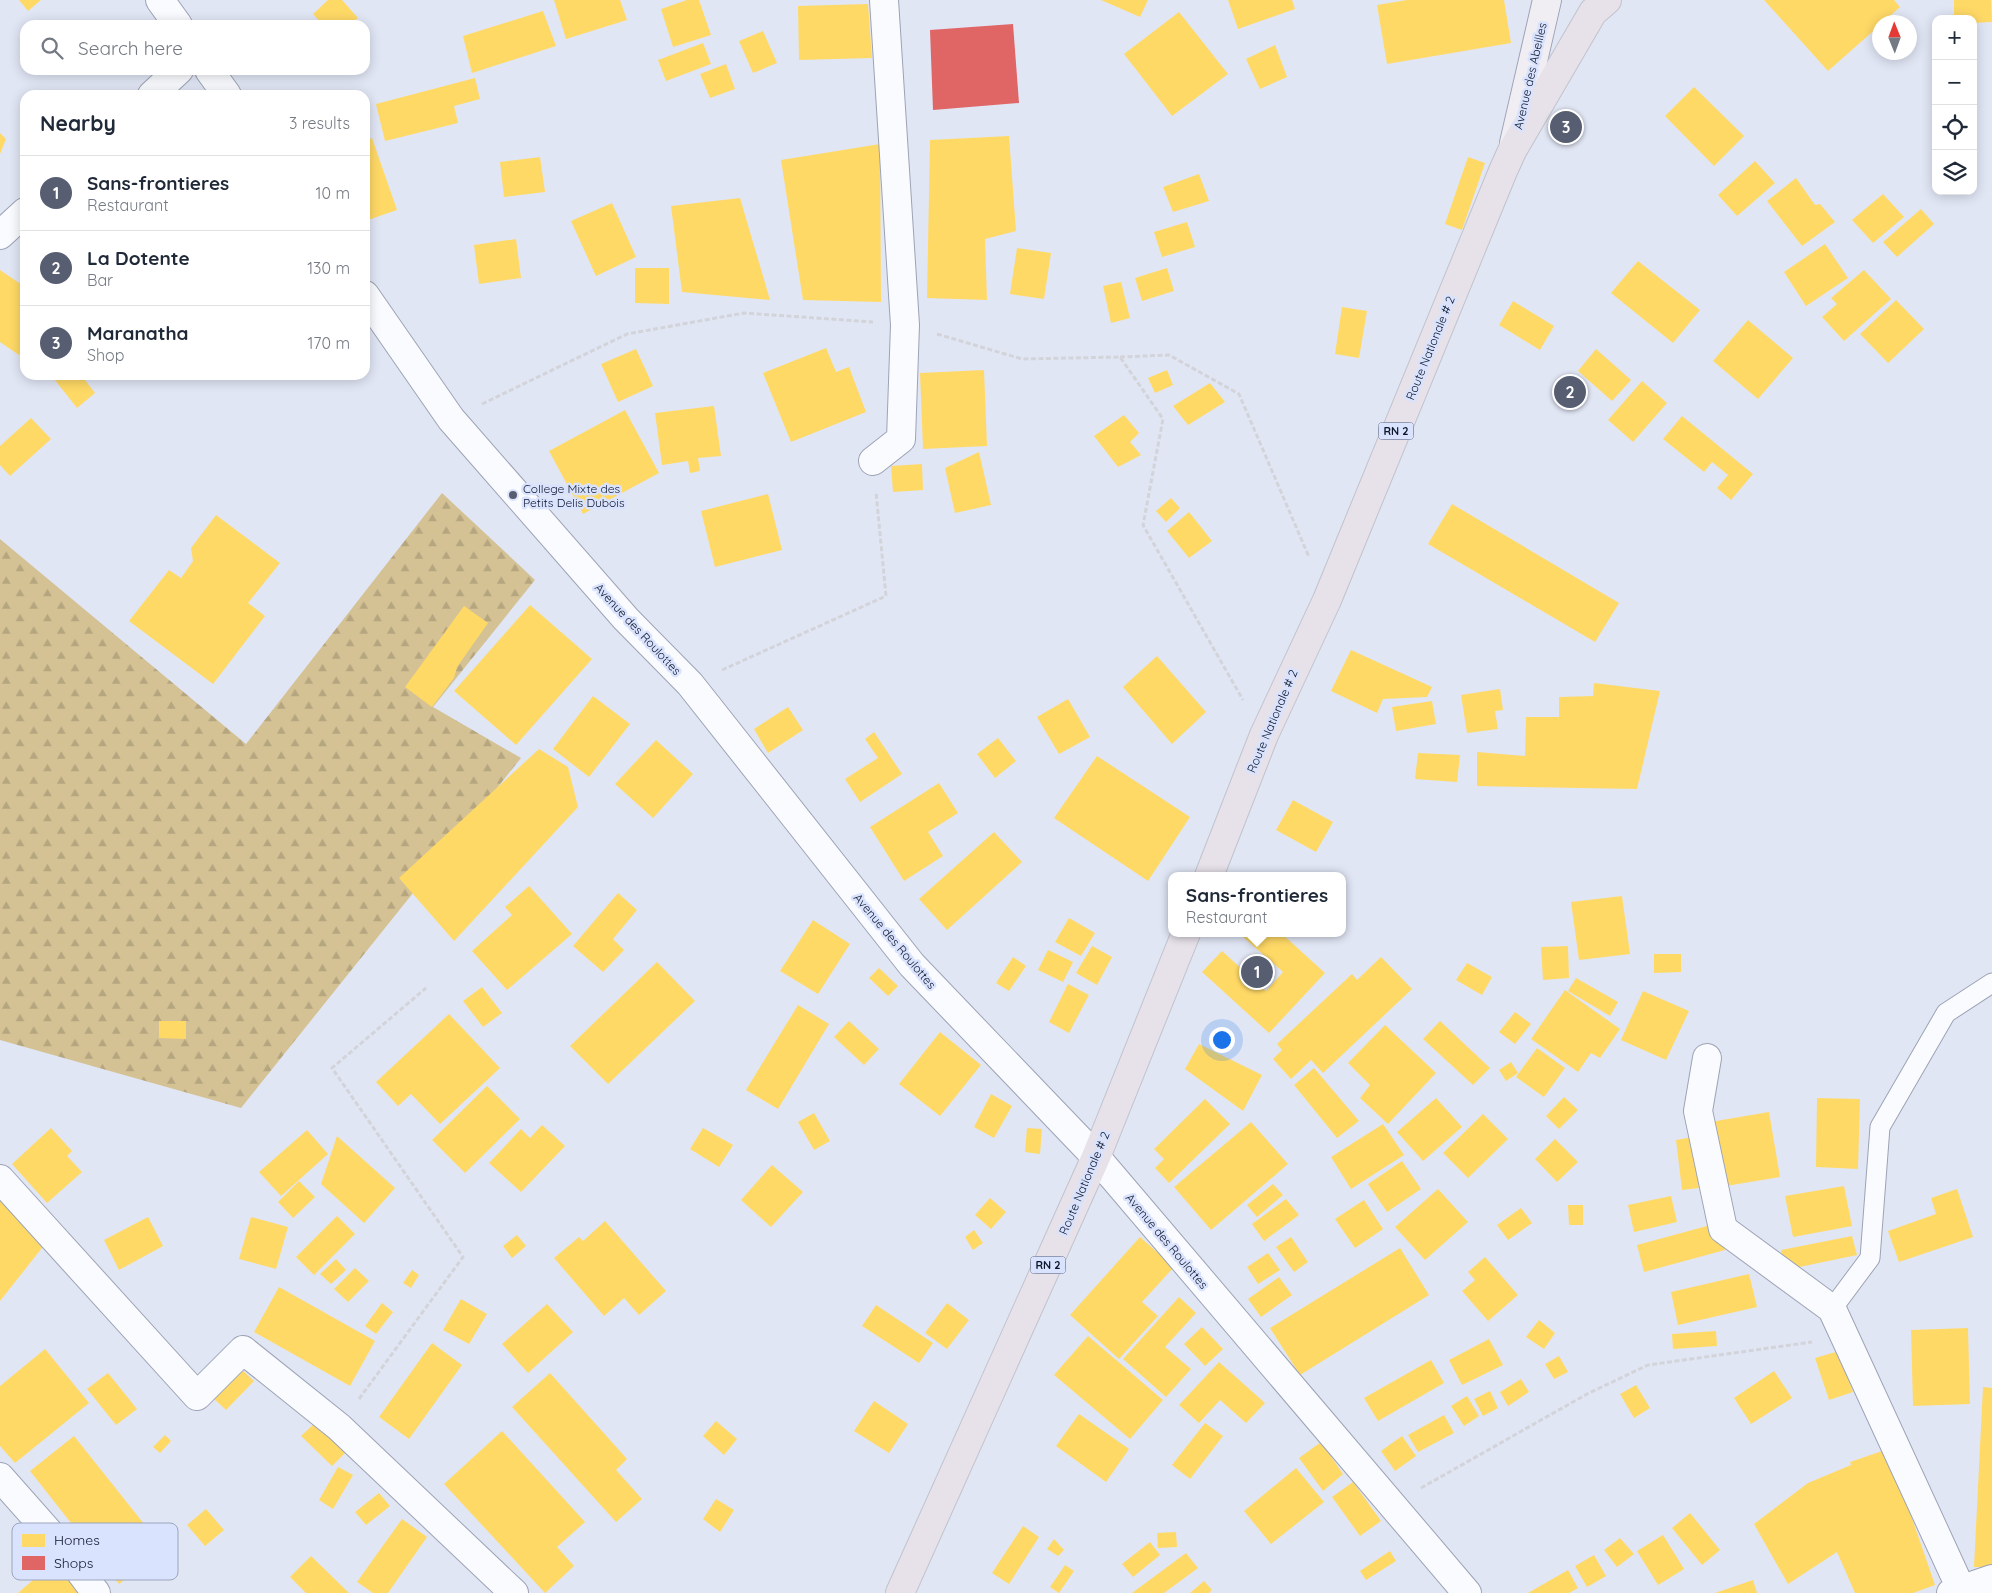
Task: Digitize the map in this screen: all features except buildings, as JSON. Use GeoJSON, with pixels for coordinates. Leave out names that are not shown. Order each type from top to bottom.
{"type":"FeatureCollection","features":[{"type":"Feature","properties":{"kind":"main road","name":"Route Nationale # 2"},"geometry":{"type":"LineString","coordinates":[[1211,872],[1264,735],[1327,600],[1512,151],[1593,12],[1607,0]]}},
{"type":"Feature","properties":{"kind":"main road","name":"Route Nationale # 2"},"geometry":{"type":"LineString","coordinates":[[900,1593],[1096,1157],[1184,937]]}},
{"type":"Feature","properties":{"kind":"street"},"geometry":{"type":"LineString","coordinates":[[160,0],[174,20]]}},
{"type":"Feature","properties":{"kind":"street"},"geometry":{"type":"LineString","coordinates":[[873,461],[901,439],[905,325],[884,0]]}},
{"type":"Feature","properties":{"kind":"street","name":"Avenue des Abeilles"},"geometry":{"type":"LineString","coordinates":[[1512,151],[1548,0]]}},
{"type":"Feature","properties":{"kind":"street"},"geometry":{"type":"LineString","coordinates":[[157,90],[174,75]]}},
{"type":"Feature","properties":{"kind":"street"},"geometry":{"type":"LineString","coordinates":[[213,75],[223,90]]}},
{"type":"Feature","properties":{"kind":"street"},"geometry":{"type":"LineString","coordinates":[[0,235],[20,217]]}},
{"type":"Feature","properties":{"kind":"street","name":"Avenue des Roulottes"},"geometry":{"type":"LineString","coordinates":[[370,302],[451,420],[626,619],[690,684],[912,965],[1096,1157],[1467,1593]]}},
{"type":"Feature","properties":{"kind":"street"},"geometry":{"type":"LineString","coordinates":[[1707,1058],[1698,1111],[1723,1229],[1832,1309],[1956,1591],[1992,1579]]}},
{"type":"Feature","properties":{"kind":"street"},"geometry":{"type":"LineString","coordinates":[[0,1179],[197,1396],[243,1350],[338,1427],[514,1593]]}},
{"type":"Feature","properties":{"kind":"street"},"geometry":{"type":"LineString","coordinates":[[0,1477],[41,1523]]}},
{"type":"Feature","properties":{"kind":"street"},"geometry":{"type":"LineString","coordinates":[[86,1580],[96,1593]]}},
{"type":"Feature","properties":{"kind":"lane"},"geometry":{"type":"LineString","coordinates":[[1832,1309],[1870,1258],[1880,1127],[1946,1013],[1992,983]]}},
{"type":"Feature","properties":{"kind":"path"},"geometry":{"type":"LineString","coordinates":[[1120,357],[1169,355],[1239,394],[1327,600]]}},
{"type":"Feature","properties":{"kind":"path"},"geometry":{"type":"LineString","coordinates":[[690,684],[886,596],[873,461]]}},
{"type":"Feature","properties":{"kind":"path"},"geometry":{"type":"LineString","coordinates":[[338,1427],[463,1257],[332,1068],[426,988]]}},
{"type":"Feature","properties":{"kind":"path"},"geometry":{"type":"LineString","coordinates":[[1392,1504],[1587,1394],[1648,1366],[1804,1344],[1844,1334]]}},
{"type":"Feature","properties":{"kind":"green space"},"geometry":{"type":"Polygon","coordinates":[[[442,493],[535,580],[433,707],[521,758],[241,1108],[0,1040],[0,539],[246,744],[442,493]]]}},
{"type":"Feature","properties":{"kind":"place","name":"Maranatha"},"geometry":{"type":"Point","coordinates":[1566,127]}},
{"type":"Feature","properties":{"kind":"place","name":"La Dotente"},"geometry":{"type":"Point","coordinates":[1570,392]}},
{"type":"Feature","properties":{"kind":"place","name":"College Mixte des Petits Delis Dubois"},"geometry":{"type":"Point","coordinates":[513,495]}},
{"type":"Feature","properties":{"kind":"place","name":"Sans-frontieres"},"geometry":{"type":"Point","coordinates":[1257,972]}}]}
